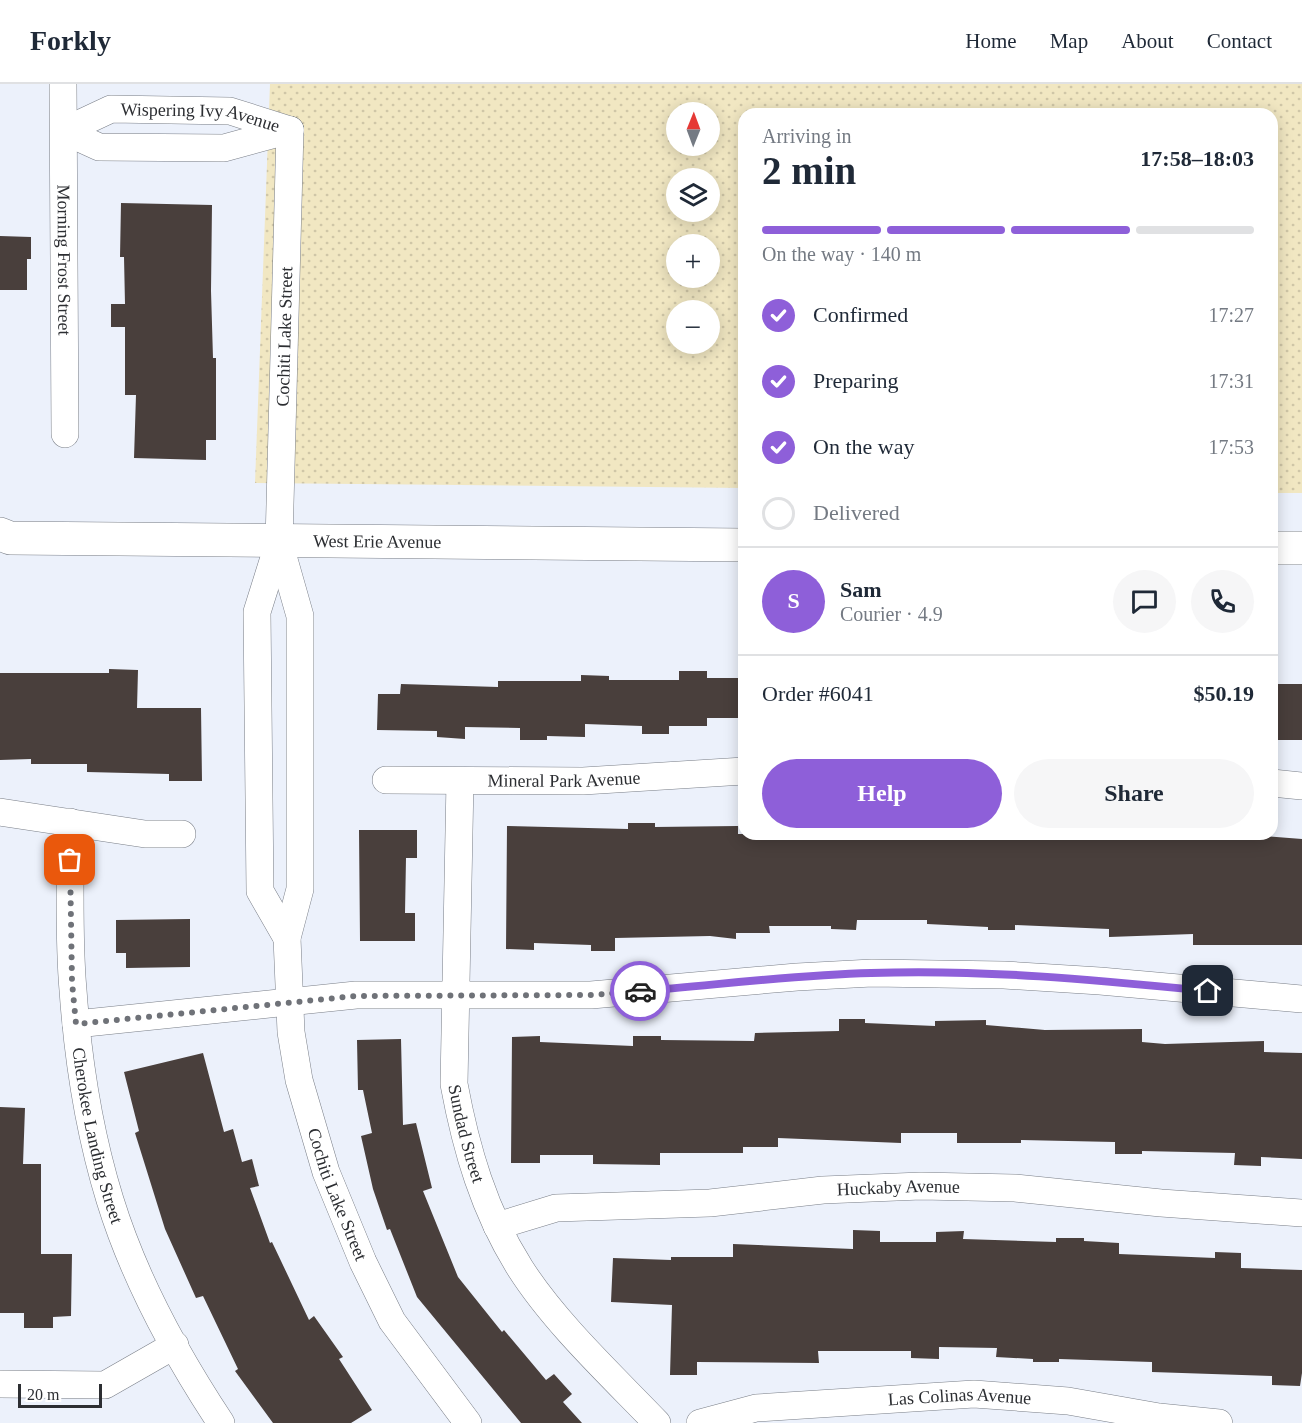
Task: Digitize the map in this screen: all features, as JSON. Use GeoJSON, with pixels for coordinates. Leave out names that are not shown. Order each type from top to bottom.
{"type":"FeatureCollection","features":[{"type":"Feature","properties":{"kind":"street","name":"Morning Frost Street"},"geometry":{"type":"LineString","coordinates":[[63,84],[65,434]]}},
{"type":"Feature","properties":{"kind":"street","name":"Wispering Ivy Avenue"},"geometry":{"type":"LineString","coordinates":[[63,131],[111,109],[230,111],[290,130]]}},
{"type":"Feature","properties":{"kind":"street","name":"Wispering Ivy Avenue"},"geometry":{"type":"LineString","coordinates":[[63,131],[99,147],[224,148],[290,130]]}},
{"type":"Feature","properties":{"kind":"street","name":"Cochiti Lake Street"},"geometry":{"type":"LineString","coordinates":[[286,938],[260,891],[256,612],[279,542],[290,130]]}},
{"type":"Feature","properties":{"kind":"street","name":"West Erie Avenue"},"geometry":{"type":"LineString","coordinates":[[3,538],[738,545]]}},
{"type":"Feature","properties":{"kind":"street","name":"Cochiti Lake Street"},"geometry":{"type":"LineString","coordinates":[[279,542],[300,616],[300,889],[286,938],[290,1004],[299,1080],[326,1172],[363,1262],[392,1321],[468,1423]]}},
{"type":"Feature","properties":{"kind":"street"},"geometry":{"type":"LineString","coordinates":[[1278,548],[1302,548]]}},
{"type":"Feature","properties":{"kind":"street","name":"Mineral Park Avenue"},"geometry":{"type":"LineString","coordinates":[[386,780],[583,780],[738,771]]}},
{"type":"Feature","properties":{"kind":"street","name":"Sundad Street"},"geometry":{"type":"LineString","coordinates":[[460,781],[454,1084],[463,1131],[478,1183],[497,1226],[520,1268],[546,1304],[657,1423]]}},
{"type":"Feature","properties":{"kind":"street"},"geometry":{"type":"LineString","coordinates":[[1278,784],[1302,786]]}},
{"type":"Feature","properties":{"kind":"street"},"geometry":{"type":"LineString","coordinates":[[0,812],[145,834],[182,834]]}},
{"type":"Feature","properties":{"kind":"street","name":"Cherokee Landing Street"},"geometry":{"type":"LineString","coordinates":[[70,822],[72,982],[76,1024],[86,1098],[110,1202],[149,1298],[221,1423]]}},
{"type":"Feature","properties":{"kind":"street"},"geometry":{"type":"LineString","coordinates":[[76,1024],[356,996],[591,995],[797,976],[938,973],[1100,981],[1302,999]]}},
{"type":"Feature","properties":{"kind":"street","name":"Huckaby Avenue"},"geometry":{"type":"LineString","coordinates":[[497,1226],[556,1208],[698,1204],[823,1190],[921,1186],[1016,1188],[1161,1203],[1302,1213]]}},
{"type":"Feature","properties":{"kind":"street"},"geometry":{"type":"LineString","coordinates":[[0,1384],[105,1385],[175,1345]]}},
{"type":"Feature","properties":{"kind":"street","name":"Las Colinas Avenue"},"geometry":{"type":"LineString","coordinates":[[700,1423],[756,1408],[974,1394],[1068,1401],[1159,1417],[1219,1423]]}},
{"type":"Feature","properties":{"kind":"sand"},"geometry":{"type":"Polygon","coordinates":[[[270,84],[1302,84],[1302,493],[1278,493],[1278,108],[738,108],[738,488],[255,483],[270,84]]]}},
{"type":"Feature","properties":{"kind":"building"},"geometry":{"type":"Polygon","coordinates":[[[121,203],[212,205],[211,291],[213,358],[216,358],[216,440],[206,440],[206,460],[134,458],[136,395],[125,395],[125,327],[111,327],[111,304],[125,304],[124,257],[120,257],[121,203]]]}},
{"type":"Feature","properties":{"kind":"building"},"geometry":{"type":"Polygon","coordinates":[[[0,236],[31,237],[31,259],[27,259],[27,290],[0,290],[0,236]]]}},
{"type":"Feature","properties":{"kind":"building"},"geometry":{"type":"Polygon","coordinates":[[[109,669],[138,670],[137,708],[201,708],[202,781],[169,781],[169,774],[87,772],[87,764],[31,764],[31,759],[0,760],[0,673],[109,673],[109,669]]]}},
{"type":"Feature","properties":{"kind":"building"},"geometry":{"type":"Polygon","coordinates":[[[679,671],[707,671],[707,678],[738,678],[738,718],[707,718],[707,726],[669,726],[669,734],[642,734],[642,726],[585,724],[585,737],[547,736],[547,740],[520,740],[520,728],[465,727],[465,739],[437,737],[437,731],[377,730],[378,694],[400,694],[401,684],[498,687],[498,681],[581,681],[581,675],[609,676],[609,680],[679,680],[679,671]]]}},
{"type":"Feature","properties":{"kind":"building"},"geometry":{"type":"Polygon","coordinates":[[[1278,684],[1302,684],[1302,740],[1278,740],[1278,684]]]}},
{"type":"Feature","properties":{"kind":"building"},"geometry":{"type":"Polygon","coordinates":[[[628,823],[655,823],[655,827],[738,826],[738,840],[1278,840],[1278,837],[1302,839],[1302,945],[1193,945],[1193,934],[1109,937],[1109,929],[1015,925],[1015,930],[988,930],[988,927],[927,924],[927,920],[857,920],[856,930],[831,929],[831,926],[769,926],[770,933],[736,933],[736,939],[710,936],[615,938],[615,951],[591,951],[591,945],[534,943],[534,950],[506,949],[507,826],[628,829],[628,823]]]}},
{"type":"Feature","properties":{"kind":"building"},"geometry":{"type":"Polygon","coordinates":[[[359,830],[417,830],[417,858],[406,858],[405,913],[415,913],[415,941],[360,941],[359,830]]]}},
{"type":"Feature","properties":{"kind":"building"},"geometry":{"type":"Polygon","coordinates":[[[190,919],[190,967],[126,968],[126,953],[116,953],[116,920],[190,919]]]}},
{"type":"Feature","properties":{"kind":"building"},"geometry":{"type":"Polygon","coordinates":[[[839,1019],[865,1019],[865,1023],[935,1026],[935,1021],[986,1020],[986,1025],[1045,1030],[1142,1029],[1142,1042],[1165,1044],[1264,1041],[1264,1052],[1302,1053],[1302,1159],[1261,1157],[1261,1166],[1234,1165],[1235,1153],[1142,1151],[1142,1154],[1115,1154],[1115,1142],[1021,1140],[1021,1143],[957,1143],[957,1133],[901,1133],[901,1143],[778,1138],[778,1147],[743,1147],[743,1153],[660,1153],[660,1165],[593,1164],[593,1155],[540,1155],[540,1163],[511,1163],[512,1037],[540,1036],[540,1042],[633,1046],[633,1036],[661,1036],[661,1040],[754,1041],[755,1033],[839,1031],[839,1019]]]}},
{"type":"Feature","properties":{"kind":"building"},"geometry":{"type":"Polygon","coordinates":[[[401,1039],[403,1125],[416,1123],[432,1188],[423,1191],[458,1277],[502,1332],[504,1330],[546,1380],[554,1374],[572,1394],[563,1402],[582,1423],[521,1423],[417,1297],[390,1229],[387,1230],[373,1189],[361,1136],[372,1133],[363,1090],[358,1090],[357,1040],[401,1039]]]}},
{"type":"Feature","properties":{"kind":"building"},"geometry":{"type":"Polygon","coordinates":[[[203,1053],[224,1132],[233,1129],[242,1162],[252,1159],[259,1186],[250,1188],[270,1243],[272,1242],[309,1320],[314,1316],[343,1357],[339,1359],[372,1410],[351,1423],[273,1423],[235,1371],[238,1369],[203,1296],[196,1298],[165,1229],[135,1133],[139,1131],[124,1072],[203,1053]]]}},
{"type":"Feature","properties":{"kind":"building"},"geometry":{"type":"Polygon","coordinates":[[[0,1107],[25,1108],[23,1164],[41,1164],[41,1254],[72,1254],[71,1316],[53,1317],[53,1328],[24,1328],[24,1313],[0,1313],[0,1107]]]}},
{"type":"Feature","properties":{"kind":"building"},"geometry":{"type":"Polygon","coordinates":[[[853,1230],[880,1231],[880,1242],[936,1242],[936,1232],[964,1231],[963,1239],[1056,1242],[1056,1238],[1084,1238],[1084,1241],[1119,1243],[1119,1254],[1215,1258],[1215,1252],[1241,1253],[1241,1268],[1302,1270],[1300,1386],[1272,1385],[1272,1376],[1152,1372],[1152,1362],[1059,1359],[1059,1362],[1033,1362],[1033,1359],[996,1357],[997,1348],[939,1347],[939,1359],[911,1358],[911,1351],[818,1351],[819,1363],[697,1362],[697,1375],[670,1375],[672,1305],[611,1302],[613,1258],[671,1260],[671,1257],[733,1257],[733,1244],[853,1249],[853,1230]]]}},
{"type":"Feature","properties":{"kind":"way so far"},"geometry":{"type":"LineString","coordinates":[[70,860],[72,990],[76,1024],[356,996],[591,995],[640,991]]}},
{"type":"Feature","properties":{"kind":"route"},"geometry":{"type":"LineString","coordinates":[[640,991],[797,976],[872,973],[1004,975],[1208,991]]}}]}
